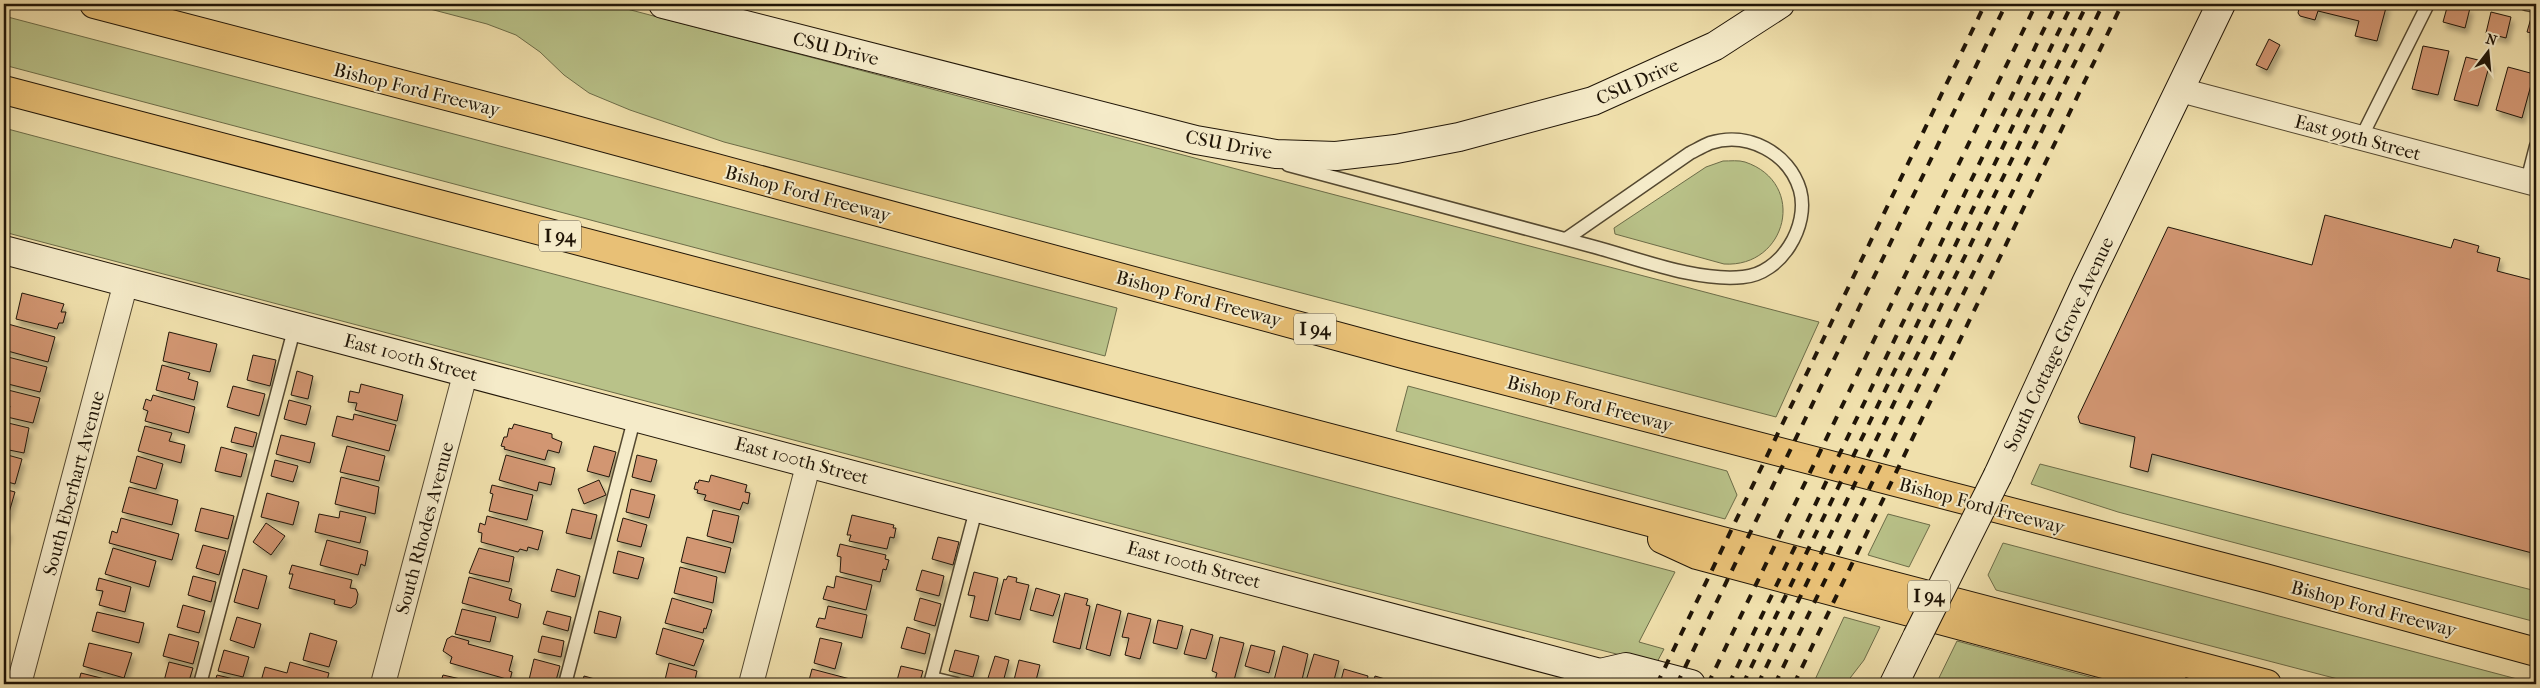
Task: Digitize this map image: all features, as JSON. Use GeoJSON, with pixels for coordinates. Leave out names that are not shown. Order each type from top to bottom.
{"type":"FeatureCollection","features":[{"type":"Feature","properties":{"kind":"highway","name":"Bishop Ford Freeway"},"geometry":{"type":"LineString","coordinates":[[94,4],[550,123],[1403,354],[2265,578],[2536,652]]}},
{"type":"Feature","properties":{"kind":"highway","name":"I 94"},"geometry":{"type":"LineString","coordinates":[[4,90],[2266,684]]}},
{"type":"Feature","properties":{"kind":"highway"},"geometry":{"type":"LineString","coordinates":[[1592,508],[1697,555],[2106,664],[2173,684]]}},
{"type":"Feature","properties":{"kind":"street","name":"CSU Drive"},"geometry":{"type":"LineString","coordinates":[[676,5],[1196,140],[1276,154],[1336,156],[1396,150],[1459,137],[1592,101],[1714,46],[1780,4]]}},
{"type":"Feature","properties":{"kind":"street","name":"South Cottage Grove Avenue"},"geometry":{"type":"LineString","coordinates":[[1894,684],[1998,475],[2086,283],[2221,4]]}},
{"type":"Feature","properties":{"kind":"street","name":"East 99th Street"},"geometry":{"type":"LineString","coordinates":[[2180,90],[2532,182]]}},
{"type":"Feature","properties":{"kind":"street","name":"East 100th Street"},"geometry":{"type":"LineString","coordinates":[[4,250],[977,506],[1604,680],[1626,667],[1691,684]]}},
{"type":"Feature","properties":{"kind":"street","name":"South Eberhart Avenue"},"geometry":{"type":"LineString","coordinates":[[20,684],[126,282]]}},
{"type":"Feature","properties":{"kind":"street","name":"South Rhodes Avenue"},"geometry":{"type":"LineString","coordinates":[[383,684],[466,372]]}},
{"type":"Feature","properties":{"kind":"street"},"geometry":{"type":"LineString","coordinates":[[751,684],[809,462]]}},
{"type":"Feature","properties":{"kind":"lane"},"geometry":{"type":"LineString","coordinates":[[2361,138],[2428,4]]}},
{"type":"Feature","properties":{"kind":"lane"},"geometry":{"type":"LineString","coordinates":[[2526,4],[2536,6]]}},
{"type":"Feature","properties":{"kind":"lane"},"geometry":{"type":"LineString","coordinates":[[1196,140],[1566,240],[1694,274],[1744,277],[1766,270],[1795,237],[1801,218],[1802,197],[1796,176],[1785,161],[1769,150],[1750,141],[1729,140],[1710,143],[1690,153],[1566,240]]}},
{"type":"Feature","properties":{"kind":"lane"},"geometry":{"type":"LineString","coordinates":[[2532,182],[2536,146]]}},
{"type":"Feature","properties":{"kind":"lane"},"geometry":{"type":"LineString","coordinates":[[200,684],[295,326]]}},
{"type":"Feature","properties":{"kind":"lane"},"geometry":{"type":"LineString","coordinates":[[565,684],[635,416]]}},
{"type":"Feature","properties":{"kind":"lane"},"geometry":{"type":"LineString","coordinates":[[957,684],[931,681],[977,506]]}},
{"type":"Feature","properties":{"kind":"green space"},"geometry":{"type":"Polygon","coordinates":[[[411,4],[608,4],[1819,322],[1776,417],[724,142],[630,110],[589,93],[564,75],[540,52],[516,35],[487,24],[411,4]]]}},
{"type":"Feature","properties":{"kind":"green space"},"geometry":{"type":"Polygon","coordinates":[[[4,16],[1117,308],[1105,356],[4,65],[4,16]]]}},
{"type":"Feature","properties":{"kind":"green space"},"geometry":{"type":"Polygon","coordinates":[[[4,128],[1675,572],[1639,642],[1664,649],[1656,664],[1344,585],[4,232],[4,128]]]}},
{"type":"Feature","properties":{"kind":"green space"},"geometry":{"type":"Polygon","coordinates":[[[1723,161],[1745,162],[1765,173],[1777,187],[1783,205],[1782,222],[1775,239],[1763,253],[1746,262],[1724,264],[1615,234],[1614,228],[1706,167],[1723,161]]]}},
{"type":"Feature","properties":{"kind":"green space"},"geometry":{"type":"Polygon","coordinates":[[[1408,386],[1727,471],[1737,495],[1725,519],[1396,431],[1408,386]]]}},
{"type":"Feature","properties":{"kind":"green space"},"geometry":{"type":"Polygon","coordinates":[[[2040,464],[2536,591],[2536,622],[2118,512],[2031,484],[2040,464]]]}},
{"type":"Feature","properties":{"kind":"green space"},"geometry":{"type":"Polygon","coordinates":[[[1888,514],[1930,525],[1909,567],[1868,555],[1888,514]]]}},
{"type":"Feature","properties":{"kind":"green space"},"geometry":{"type":"Polygon","coordinates":[[[2003,543],[2536,684],[2357,684],[1996,590],[1988,575],[2003,543]]]}},
{"type":"Feature","properties":{"kind":"green space"},"geometry":{"type":"Polygon","coordinates":[[[1844,617],[1880,627],[1864,660],[1847,682],[1843,684],[1813,684],[1844,617]]]}},
{"type":"Feature","properties":{"kind":"green space"},"geometry":{"type":"Polygon","coordinates":[[[1957,641],[2116,684],[1936,684],[1957,641]]]}},
{"type":"Feature","properties":{"kind":"building"},"geometry":{"type":"Polygon","coordinates":[[[2300,4],[2387,4],[2377,41],[2355,36],[2359,21],[2318,11],[2315,20],[2300,16],[2298,13],[2300,4]]]}},
{"type":"Feature","properties":{"kind":"building"},"geometry":{"type":"Polygon","coordinates":[[[2448,4],[2470,8],[2465,28],[2443,22],[2448,4]]]}},
{"type":"Feature","properties":{"kind":"building"},"geometry":{"type":"Polygon","coordinates":[[[2491,12],[2511,17],[2506,38],[2486,33],[2491,12]]]}},
{"type":"Feature","properties":{"kind":"building"},"geometry":{"type":"Polygon","coordinates":[[[2531,18],[2536,19],[2536,34],[2527,32],[2531,18]]]}},
{"type":"Feature","properties":{"kind":"building"},"geometry":{"type":"Polygon","coordinates":[[[2269,39],[2280,45],[2267,70],[2256,65],[2269,39]]]}},
{"type":"Feature","properties":{"kind":"building"},"geometry":{"type":"Polygon","coordinates":[[[2423,46],[2449,51],[2438,95],[2412,89],[2423,46]]]}},
{"type":"Feature","properties":{"kind":"building"},"geometry":{"type":"Polygon","coordinates":[[[2466,57],[2490,63],[2478,106],[2454,100],[2466,57]]]}},
{"type":"Feature","properties":{"kind":"building"},"geometry":{"type":"Polygon","coordinates":[[[2508,67],[2534,74],[2522,118],[2496,110],[2508,67]]]}},
{"type":"Feature","properties":{"kind":"building"},"geometry":{"type":"Polygon","coordinates":[[[2325,215],[2451,248],[2454,239],[2479,246],[2477,252],[2500,258],[2497,271],[2536,281],[2536,554],[2152,454],[2148,472],[2130,467],[2135,437],[2080,423],[2078,417],[2168,227],[2312,265],[2325,215]]]}},
{"type":"Feature","properties":{"kind":"building"},"geometry":{"type":"Polygon","coordinates":[[[22,293],[64,304],[61,312],[66,312],[63,323],[59,323],[57,329],[16,319],[22,293]]]}},
{"type":"Feature","properties":{"kind":"building"},"geometry":{"type":"Polygon","coordinates":[[[8,324],[55,337],[48,362],[4,350],[8,324]]]}},
{"type":"Feature","properties":{"kind":"building"},"geometry":{"type":"Polygon","coordinates":[[[169,332],[217,344],[210,372],[163,361],[169,332]]]}},
{"type":"Feature","properties":{"kind":"building"},"geometry":{"type":"Polygon","coordinates":[[[253,355],[276,360],[270,386],[247,380],[253,355]]]}},
{"type":"Feature","properties":{"kind":"building"},"geometry":{"type":"Polygon","coordinates":[[[4,356],[47,367],[40,392],[4,383],[4,356]]]}},
{"type":"Feature","properties":{"kind":"building"},"geometry":{"type":"Polygon","coordinates":[[[162,365],[190,373],[188,379],[198,382],[194,400],[156,390],[162,365]]]}},
{"type":"Feature","properties":{"kind":"building"},"geometry":{"type":"Polygon","coordinates":[[[297,371],[313,376],[308,399],[291,395],[297,371]]]}},
{"type":"Feature","properties":{"kind":"building"},"geometry":{"type":"Polygon","coordinates":[[[361,384],[403,395],[397,421],[355,410],[357,403],[348,402],[350,391],[359,393],[361,384]]]}},
{"type":"Feature","properties":{"kind":"building"},"geometry":{"type":"Polygon","coordinates":[[[233,386],[265,394],[259,416],[227,407],[233,386]]]}},
{"type":"Feature","properties":{"kind":"building"},"geometry":{"type":"Polygon","coordinates":[[[4,389],[40,398],[33,423],[7,417],[10,406],[4,405],[4,389]]]}},
{"type":"Feature","properties":{"kind":"building"},"geometry":{"type":"Polygon","coordinates":[[[153,395],[195,407],[189,433],[145,421],[148,411],[143,409],[146,399],[151,401],[153,395]]]}},
{"type":"Feature","properties":{"kind":"building"},"geometry":{"type":"Polygon","coordinates":[[[289,400],[311,406],[306,425],[284,419],[289,400]]]}},
{"type":"Feature","properties":{"kind":"building"},"geometry":{"type":"Polygon","coordinates":[[[354,414],[396,425],[389,451],[332,436],[337,416],[353,420],[354,414]]]}},
{"type":"Feature","properties":{"kind":"building"},"geometry":{"type":"Polygon","coordinates":[[[4,422],[29,428],[24,453],[4,449],[4,422]]]}},
{"type":"Feature","properties":{"kind":"building"},"geometry":{"type":"Polygon","coordinates":[[[514,424],[552,434],[552,438],[562,442],[559,453],[548,450],[545,460],[504,449],[505,447],[501,446],[504,437],[507,437],[509,428],[512,429],[514,424]]]}},
{"type":"Feature","properties":{"kind":"building"},"geometry":{"type":"Polygon","coordinates":[[[145,426],[172,433],[169,441],[185,445],[181,463],[138,451],[145,426]]]}},
{"type":"Feature","properties":{"kind":"building"},"geometry":{"type":"Polygon","coordinates":[[[235,427],[257,433],[253,447],[231,442],[235,427]]]}},
{"type":"Feature","properties":{"kind":"building"},"geometry":{"type":"Polygon","coordinates":[[[281,435],[315,443],[310,463],[276,454],[281,435]]]}},
{"type":"Feature","properties":{"kind":"building"},"geometry":{"type":"Polygon","coordinates":[[[347,446],[385,456],[379,481],[340,472],[347,446]]]}},
{"type":"Feature","properties":{"kind":"building"},"geometry":{"type":"Polygon","coordinates":[[[594,446],[616,452],[609,477],[587,471],[594,446]]]}},
{"type":"Feature","properties":{"kind":"building"},"geometry":{"type":"Polygon","coordinates":[[[221,447],[247,454],[241,477],[215,471],[221,447]]]}},
{"type":"Feature","properties":{"kind":"building"},"geometry":{"type":"Polygon","coordinates":[[[4,454],[22,459],[15,484],[4,481],[4,454]]]}},
{"type":"Feature","properties":{"kind":"building"},"geometry":{"type":"Polygon","coordinates":[[[506,455],[555,468],[551,485],[539,482],[537,491],[499,480],[506,455]]]}},
{"type":"Feature","properties":{"kind":"building"},"geometry":{"type":"Polygon","coordinates":[[[637,455],[657,460],[651,482],[632,477],[637,455]]]}},
{"type":"Feature","properties":{"kind":"building"},"geometry":{"type":"Polygon","coordinates":[[[137,456],[163,464],[156,489],[130,482],[137,456]]]}},
{"type":"Feature","properties":{"kind":"building"},"geometry":{"type":"Polygon","coordinates":[[[275,460],[298,466],[293,482],[271,476],[275,460]]]}},
{"type":"Feature","properties":{"kind":"building"},"geometry":{"type":"Polygon","coordinates":[[[711,475],[747,485],[745,492],[750,493],[748,504],[743,502],[740,510],[704,500],[706,495],[697,493],[698,490],[694,489],[696,482],[698,483],[699,480],[709,482],[711,475]]]}},
{"type":"Feature","properties":{"kind":"building"},"geometry":{"type":"Polygon","coordinates":[[[341,477],[379,487],[375,514],[335,504],[341,477]]]}},
{"type":"Feature","properties":{"kind":"building"},"geometry":{"type":"Polygon","coordinates":[[[599,480],[606,495],[584,504],[578,489],[599,480]]]}},
{"type":"Feature","properties":{"kind":"building"},"geometry":{"type":"Polygon","coordinates":[[[492,485],[533,495],[527,520],[489,511],[493,494],[490,493],[492,485]]]}},
{"type":"Feature","properties":{"kind":"building"},"geometry":{"type":"Polygon","coordinates":[[[129,487],[178,500],[172,525],[122,512],[129,487]]]}},
{"type":"Feature","properties":{"kind":"building"},"geometry":{"type":"Polygon","coordinates":[[[4,489],[15,492],[8,516],[4,515],[4,489]]]}},
{"type":"Feature","properties":{"kind":"building"},"geometry":{"type":"Polygon","coordinates":[[[631,489],[655,495],[649,518],[626,512],[631,489]]]}},
{"type":"Feature","properties":{"kind":"building"},"geometry":{"type":"Polygon","coordinates":[[[267,493],[299,502],[293,525],[261,517],[267,493]]]}},
{"type":"Feature","properties":{"kind":"building"},"geometry":{"type":"Polygon","coordinates":[[[201,508],[234,516],[228,539],[195,531],[201,508]]]}},
{"type":"Feature","properties":{"kind":"building"},"geometry":{"type":"Polygon","coordinates":[[[572,509],[597,515],[591,539],[566,533],[572,509]]]}},
{"type":"Feature","properties":{"kind":"building"},"geometry":{"type":"Polygon","coordinates":[[[713,510],[739,516],[733,543],[707,536],[713,510]]]}},
{"type":"Feature","properties":{"kind":"building"},"geometry":{"type":"Polygon","coordinates":[[[340,511],[366,517],[360,543],[315,532],[319,514],[339,518],[340,511]]]}},
{"type":"Feature","properties":{"kind":"building"},"geometry":{"type":"Polygon","coordinates":[[[852,515],[894,525],[893,528],[896,528],[894,538],[890,537],[887,549],[849,541],[851,535],[847,535],[852,515]]]}},
{"type":"Feature","properties":{"kind":"building"},"geometry":{"type":"Polygon","coordinates":[[[487,516],[543,531],[538,550],[528,547],[527,551],[520,549],[518,552],[481,542],[482,533],[478,532],[480,523],[485,525],[487,516]]]}},
{"type":"Feature","properties":{"kind":"building"},"geometry":{"type":"Polygon","coordinates":[[[121,518],[179,534],[172,560],[109,543],[112,531],[117,533],[121,518]]]}},
{"type":"Feature","properties":{"kind":"building"},"geometry":{"type":"Polygon","coordinates":[[[623,518],[647,525],[641,547],[617,541],[623,518]]]}},
{"type":"Feature","properties":{"kind":"building"},"geometry":{"type":"Polygon","coordinates":[[[266,523],[285,536],[271,555],[253,542],[266,523]]]}},
{"type":"Feature","properties":{"kind":"building"},"geometry":{"type":"Polygon","coordinates":[[[4,530],[8,530],[6,540],[4,539],[4,530]]]}},
{"type":"Feature","properties":{"kind":"building"},"geometry":{"type":"Polygon","coordinates":[[[687,537],[731,548],[725,573],[681,562],[687,537]]]}},
{"type":"Feature","properties":{"kind":"building"},"geometry":{"type":"Polygon","coordinates":[[[938,537],[959,542],[953,565],[932,559],[938,537]]]}},
{"type":"Feature","properties":{"kind":"building"},"geometry":{"type":"Polygon","coordinates":[[[327,540],[368,551],[365,566],[361,564],[358,575],[320,565],[327,540]]]}},
{"type":"Feature","properties":{"kind":"building"},"geometry":{"type":"Polygon","coordinates":[[[840,544],[886,555],[885,559],[889,560],[886,570],[883,569],[880,582],[840,572],[841,557],[837,556],[840,544]]]}},
{"type":"Feature","properties":{"kind":"building"},"geometry":{"type":"Polygon","coordinates":[[[203,545],[226,551],[219,575],[196,568],[203,545]]]}},
{"type":"Feature","properties":{"kind":"building"},"geometry":{"type":"Polygon","coordinates":[[[113,548],[156,561],[149,587],[105,574],[113,548]]]}},
{"type":"Feature","properties":{"kind":"building"},"geometry":{"type":"Polygon","coordinates":[[[479,548],[514,557],[509,582],[469,573],[479,548]]]}},
{"type":"Feature","properties":{"kind":"building"},"geometry":{"type":"Polygon","coordinates":[[[618,551],[644,558],[638,579],[613,573],[618,551]]]}},
{"type":"Feature","properties":{"kind":"building"},"geometry":{"type":"Polygon","coordinates":[[[292,565],[352,580],[350,588],[356,589],[358,594],[356,604],[351,608],[334,604],[335,600],[289,588],[293,574],[289,574],[292,565]]]}},
{"type":"Feature","properties":{"kind":"building"},"geometry":{"type":"Polygon","coordinates":[[[680,567],[717,577],[713,603],[674,593],[680,567]]]}},
{"type":"Feature","properties":{"kind":"building"},"geometry":{"type":"Polygon","coordinates":[[[243,569],[267,576],[258,609],[234,602],[243,569]]]}},
{"type":"Feature","properties":{"kind":"building"},"geometry":{"type":"Polygon","coordinates":[[[557,569],[580,576],[575,597],[551,591],[557,569]]]}},
{"type":"Feature","properties":{"kind":"building"},"geometry":{"type":"Polygon","coordinates":[[[922,570],[944,576],[939,596],[916,590],[922,570]]]}},
{"type":"Feature","properties":{"kind":"building"},"geometry":{"type":"Polygon","coordinates":[[[974,572],[998,578],[988,621],[970,617],[975,596],[968,595],[974,572]]]}},
{"type":"Feature","properties":{"kind":"building"},"geometry":{"type":"Polygon","coordinates":[[[193,576],[216,582],[211,602],[188,595],[193,576]]]}},
{"type":"Feature","properties":{"kind":"building"},"geometry":{"type":"Polygon","coordinates":[[[836,576],[872,585],[866,610],[823,599],[827,586],[834,588],[836,576]]]}},
{"type":"Feature","properties":{"kind":"building"},"geometry":{"type":"Polygon","coordinates":[[[1008,576],[1017,578],[1016,582],[1029,585],[1020,620],[995,614],[1004,579],[1006,580],[1008,576]]]}},
{"type":"Feature","properties":{"kind":"building"},"geometry":{"type":"Polygon","coordinates":[[[469,577],[512,589],[509,600],[521,604],[518,618],[462,603],[469,577]]]}},
{"type":"Feature","properties":{"kind":"building"},"geometry":{"type":"Polygon","coordinates":[[[99,578],[131,587],[125,612],[99,605],[103,591],[96,590],[99,578]]]}},
{"type":"Feature","properties":{"kind":"building"},"geometry":{"type":"Polygon","coordinates":[[[1036,588],[1060,595],[1053,616],[1030,610],[1036,588]]]}},
{"type":"Feature","properties":{"kind":"building"},"geometry":{"type":"Polygon","coordinates":[[[1065,593],[1088,599],[1086,605],[1090,606],[1080,649],[1053,642],[1065,593]]]}},
{"type":"Feature","properties":{"kind":"building"},"geometry":{"type":"Polygon","coordinates":[[[672,598],[712,610],[703,633],[665,623],[672,598]]]}},
{"type":"Feature","properties":{"kind":"building"},"geometry":{"type":"Polygon","coordinates":[[[920,598],[941,604],[935,626],[914,620],[920,598]]]}},
{"type":"Feature","properties":{"kind":"building"},"geometry":{"type":"Polygon","coordinates":[[[1097,604],[1121,611],[1110,656],[1086,649],[1097,604]]]}},
{"type":"Feature","properties":{"kind":"building"},"geometry":{"type":"Polygon","coordinates":[[[183,605],[205,611],[199,633],[177,627],[183,605]]]}},
{"type":"Feature","properties":{"kind":"building"},"geometry":{"type":"Polygon","coordinates":[[[828,606],[867,615],[862,638],[816,627],[819,618],[825,619],[828,606]]]}},
{"type":"Feature","properties":{"kind":"building"},"geometry":{"type":"Polygon","coordinates":[[[462,609],[496,617],[490,642],[455,634],[462,609]]]}},
{"type":"Feature","properties":{"kind":"building"},"geometry":{"type":"Polygon","coordinates":[[[547,611],[571,617],[568,631],[543,624],[547,611]]]}},
{"type":"Feature","properties":{"kind":"building"},"geometry":{"type":"Polygon","coordinates":[[[599,611],[621,617],[616,638],[594,633],[599,611]]]}},
{"type":"Feature","properties":{"kind":"building"},"geometry":{"type":"Polygon","coordinates":[[[97,612],[144,623],[139,643],[92,631],[97,612]]]}},
{"type":"Feature","properties":{"kind":"building"},"geometry":{"type":"Polygon","coordinates":[[[1128,613],[1151,619],[1140,659],[1125,655],[1129,638],[1122,637],[1128,613]]]}},
{"type":"Feature","properties":{"kind":"building"},"geometry":{"type":"Polygon","coordinates":[[[237,617],[261,624],[254,648],[230,640],[237,617]]]}},
{"type":"Feature","properties":{"kind":"building"},"geometry":{"type":"Polygon","coordinates":[[[1158,620],[1183,626],[1177,649],[1153,643],[1158,620]]]}},
{"type":"Feature","properties":{"kind":"building"},"geometry":{"type":"Polygon","coordinates":[[[907,627],[930,634],[925,654],[901,648],[907,627]]]}},
{"type":"Feature","properties":{"kind":"building"},"geometry":{"type":"Polygon","coordinates":[[[663,628],[704,640],[694,666],[656,654],[663,628]]]}},
{"type":"Feature","properties":{"kind":"building"},"geometry":{"type":"Polygon","coordinates":[[[1191,629],[1213,635],[1206,659],[1184,654],[1191,629]]]}},
{"type":"Feature","properties":{"kind":"building"},"geometry":{"type":"Polygon","coordinates":[[[310,633],[337,641],[329,667],[303,660],[310,633]]]}},
{"type":"Feature","properties":{"kind":"building"},"geometry":{"type":"Polygon","coordinates":[[[169,634],[199,642],[193,664],[163,656],[169,634]]]}},
{"type":"Feature","properties":{"kind":"building"},"geometry":{"type":"Polygon","coordinates":[[[452,636],[469,641],[468,644],[513,656],[509,671],[512,672],[510,680],[450,663],[452,657],[443,651],[447,639],[452,636]]]}},
{"type":"Feature","properties":{"kind":"building"},"geometry":{"type":"Polygon","coordinates":[[[542,636],[564,641],[561,657],[538,652],[542,636]]]}},
{"type":"Feature","properties":{"kind":"building"},"geometry":{"type":"Polygon","coordinates":[[[1220,637],[1244,643],[1233,684],[1214,684],[1217,673],[1212,671],[1220,637]]]}},
{"type":"Feature","properties":{"kind":"building"},"geometry":{"type":"Polygon","coordinates":[[[820,638],[842,643],[835,669],[814,663],[820,638]]]}},
{"type":"Feature","properties":{"kind":"building"},"geometry":{"type":"Polygon","coordinates":[[[89,643],[132,653],[124,678],[83,666],[89,643]]]}},
{"type":"Feature","properties":{"kind":"building"},"geometry":{"type":"Polygon","coordinates":[[[1251,645],[1275,651],[1269,673],[1245,666],[1251,645]]]}},
{"type":"Feature","properties":{"kind":"building"},"geometry":{"type":"Polygon","coordinates":[[[1283,646],[1308,654],[1301,684],[1273,684],[1283,646]]]}},
{"type":"Feature","properties":{"kind":"building"},"geometry":{"type":"Polygon","coordinates":[[[224,650],[249,657],[243,677],[218,671],[224,650]]]}},
{"type":"Feature","properties":{"kind":"building"},"geometry":{"type":"Polygon","coordinates":[[[955,650],[979,656],[973,677],[949,671],[955,650]]]}},
{"type":"Feature","properties":{"kind":"building"},"geometry":{"type":"Polygon","coordinates":[[[1314,654],[1339,661],[1333,684],[1305,684],[1314,654]]]}},
{"type":"Feature","properties":{"kind":"building"},"geometry":{"type":"Polygon","coordinates":[[[995,656],[1009,660],[1003,682],[988,678],[995,656]]]}},
{"type":"Feature","properties":{"kind":"building"},"geometry":{"type":"Polygon","coordinates":[[[534,659],[560,666],[555,684],[528,684],[534,659]]]}},
{"type":"Feature","properties":{"kind":"building"},"geometry":{"type":"Polygon","coordinates":[[[1019,660],[1040,665],[1035,684],[1013,684],[1019,660]]]}},
{"type":"Feature","properties":{"kind":"building"},"geometry":{"type":"Polygon","coordinates":[[[169,662],[193,668],[188,684],[164,681],[169,662]]]}},
{"type":"Feature","properties":{"kind":"building"},"geometry":{"type":"Polygon","coordinates":[[[290,662],[329,673],[326,684],[274,684],[261,681],[265,667],[287,673],[290,662]]]}},
{"type":"Feature","properties":{"kind":"building"},"geometry":{"type":"Polygon","coordinates":[[[669,663],[697,671],[694,684],[664,684],[669,663]]]}},
{"type":"Feature","properties":{"kind":"building"},"geometry":{"type":"Polygon","coordinates":[[[901,666],[923,671],[919,684],[896,684],[901,666]]]}},
{"type":"Feature","properties":{"kind":"building"},"geometry":{"type":"Polygon","coordinates":[[[812,669],[850,679],[849,684],[808,684],[812,669]]]}},
{"type":"Feature","properties":{"kind":"building"},"geometry":{"type":"Polygon","coordinates":[[[1344,669],[1368,676],[1366,684],[1340,684],[1344,669]]]}},
{"type":"Feature","properties":{"kind":"building"},"geometry":{"type":"Polygon","coordinates":[[[81,673],[113,681],[112,684],[78,684],[81,673]]]}},
{"type":"Feature","properties":{"kind":"building"},"geometry":{"type":"Polygon","coordinates":[[[217,675],[242,681],[241,684],[214,684],[217,675]]]}},
{"type":"Feature","properties":{"kind":"building"},"geometry":{"type":"Polygon","coordinates":[[[443,675],[482,684],[440,684],[443,675]]]}},
{"type":"Feature","properties":{"kind":"building"},"geometry":{"type":"Polygon","coordinates":[[[584,676],[609,683],[582,684],[584,676]]]}},
{"type":"Feature","properties":{"kind":"building"},"geometry":{"type":"Polygon","coordinates":[[[1375,676],[1398,683],[1398,684],[1373,684],[1375,676]]]}},
{"type":"Feature","properties":{"kind":"railway"},"geometry":{"type":"LineString","coordinates":[[1657,684],[1985,4]]}},
{"type":"Feature","properties":{"kind":"railway"},"geometry":{"type":"LineString","coordinates":[[1677,684],[2006,4]]}},
{"type":"Feature","properties":{"kind":"railway"},"geometry":{"type":"LineString","coordinates":[[1708,684],[2036,4]]}},
{"type":"Feature","properties":{"kind":"railway"},"geometry":{"type":"LineString","coordinates":[[1729,684],[2056,4]]}},
{"type":"Feature","properties":{"kind":"railway"},"geometry":{"type":"LineString","coordinates":[[1743,684],[2072,4]]}},
{"type":"Feature","properties":{"kind":"railway"},"geometry":{"type":"LineString","coordinates":[[1758,684],[2087,4]]}},
{"type":"Feature","properties":{"kind":"railway"},"geometry":{"type":"LineString","coordinates":[[1775,684],[2103,4]]}},
{"type":"Feature","properties":{"kind":"railway"},"geometry":{"type":"LineString","coordinates":[[1794,684],[2122,4]]}}]}
